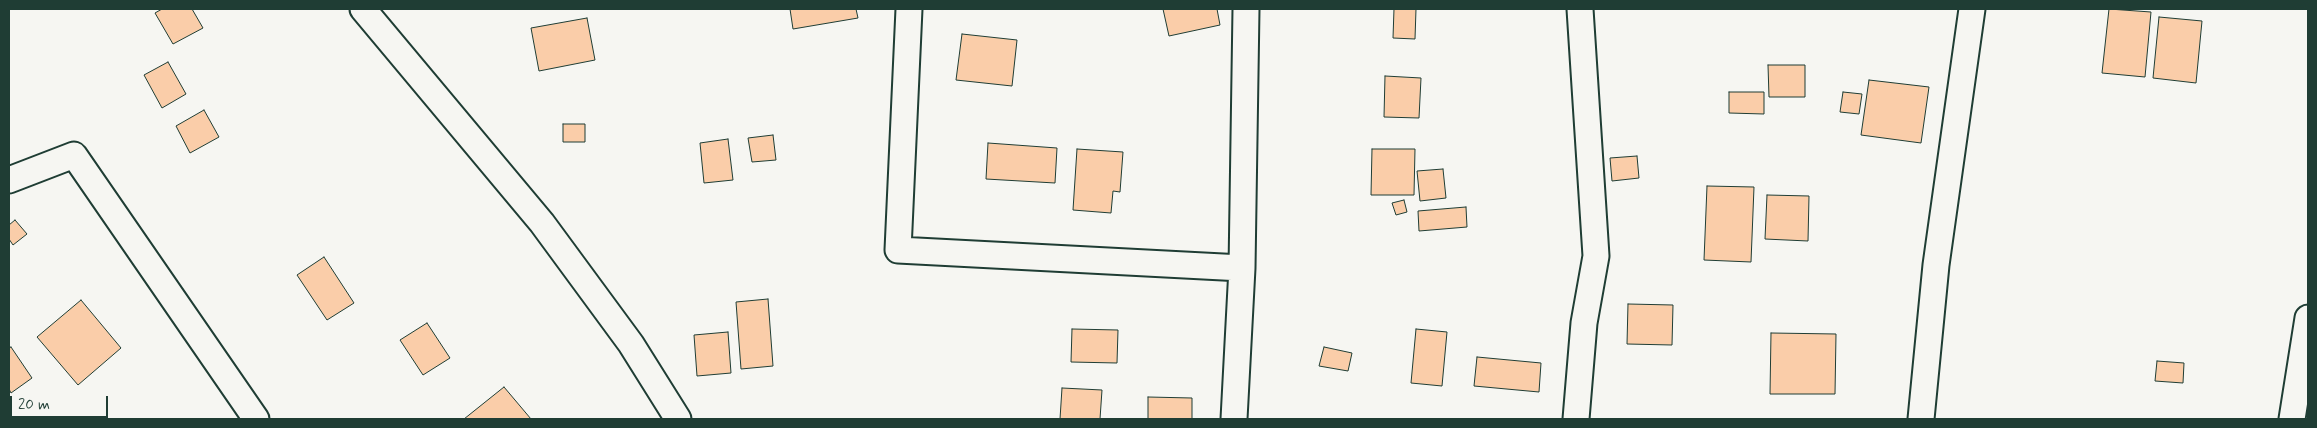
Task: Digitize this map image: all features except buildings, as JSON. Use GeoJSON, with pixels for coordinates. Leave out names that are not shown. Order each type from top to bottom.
{"type":"FeatureCollection","features":[{"type":"Feature","properties":{"kind":"street"},"geometry":{"type":"LineString","coordinates":[[362,9],[542,223],[631,344],[678,419]]}},
{"type":"Feature","properties":{"kind":"street"},"geometry":{"type":"LineString","coordinates":[[909,9],[898,250],[1242,268]]}},
{"type":"Feature","properties":{"kind":"street"},"geometry":{"type":"LineString","coordinates":[[1234,419],[1242,268],[1246,9]]}},
{"type":"Feature","properties":{"kind":"street"},"geometry":{"type":"LineString","coordinates":[[1576,419],[1584,323],[1596,256],[1580,9]]}},
{"type":"Feature","properties":{"kind":"street"},"geometry":{"type":"LineString","coordinates":[[1921,419],[1936,265],[1972,9]]}},
{"type":"Feature","properties":{"kind":"street"},"geometry":{"type":"LineString","coordinates":[[9,180],[74,155],[256,419]]}},
{"type":"Feature","properties":{"kind":"street"},"geometry":{"type":"LineString","coordinates":[[2292,419],[2308,318]]}}]}
